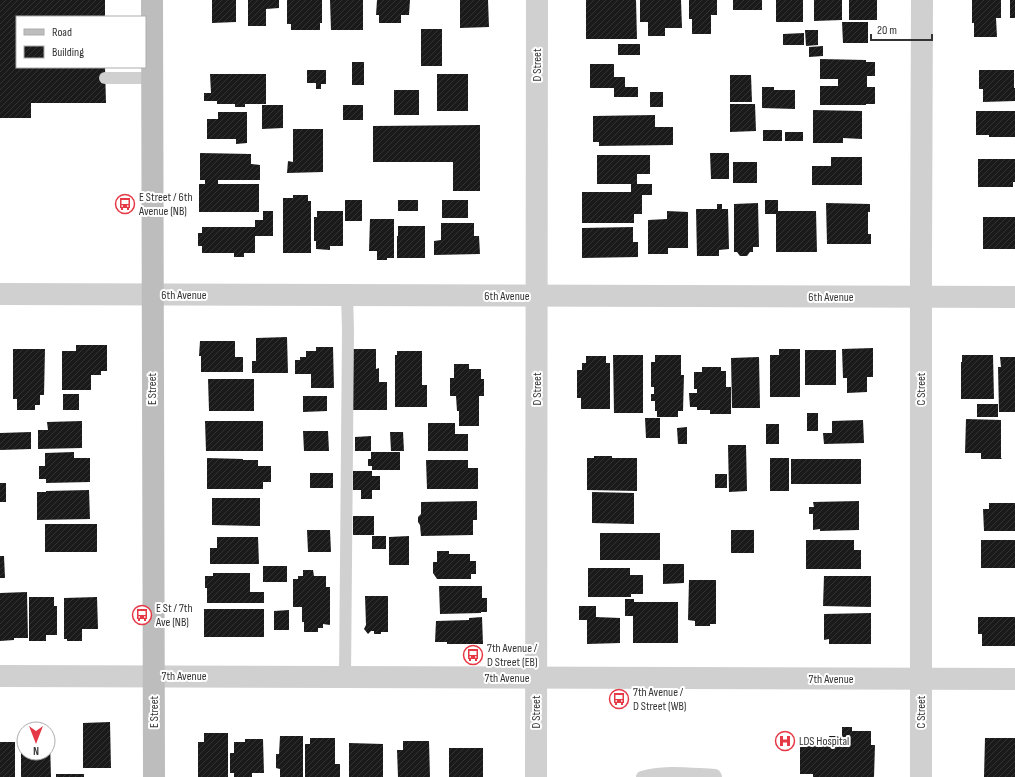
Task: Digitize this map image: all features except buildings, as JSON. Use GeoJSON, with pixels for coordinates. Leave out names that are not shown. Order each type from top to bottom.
{"type":"FeatureCollection","features":[{"type":"Feature","properties":{"kind":"street","name":"E Street"},"geometry":{"type":"LineString","coordinates":[[152,0],[154,777]]}},
{"type":"Feature","properties":{"kind":"street","name":"D Street"},"geometry":{"type":"LineString","coordinates":[[536,777],[537,0]]}},
{"type":"Feature","properties":{"kind":"street","name":"C Street"},"geometry":{"type":"LineString","coordinates":[[921,777],[922,0]]}},
{"type":"Feature","properties":{"kind":"street","name":"6th Avenue"},"geometry":{"type":"LineString","coordinates":[[0,294],[1015,297]]}},
{"type":"Feature","properties":{"kind":"street","name":"7th Avenue"},"geometry":{"type":"LineString","coordinates":[[0,676],[1015,679]]}},
{"type":"Feature","properties":{"kind":"lane"},"geometry":{"type":"LineString","coordinates":[[105,78],[152,78]]}},
{"type":"Feature","properties":{"kind":"lane"},"geometry":{"type":"LineString","coordinates":[[345,677],[348,338],[347,295]]}},
{"type":"Feature","properties":{"kind":"lane"},"geometry":{"type":"LineString","coordinates":[[642,777],[651,774],[677,773],[715,775],[716,777]]}},
{"type":"Feature","properties":{"kind":"place","name":"E Street / 6th Avenue (NB)"},"geometry":{"type":"Point","coordinates":[125,204]}},
{"type":"Feature","properties":{"kind":"place","name":"E St / 7th Ave (NB)"},"geometry":{"type":"Point","coordinates":[142,615]}},
{"type":"Feature","properties":{"kind":"place","name":"7th Avenue / D Street (EB)"},"geometry":{"type":"Point","coordinates":[473,655]}},
{"type":"Feature","properties":{"kind":"place","name":"7th Avenue / D Street (WB)"},"geometry":{"type":"Point","coordinates":[619,699]}},
{"type":"Feature","properties":{"kind":"place","name":"LDS Hospital"},"geometry":{"type":"Point","coordinates":[785,741]}}]}
